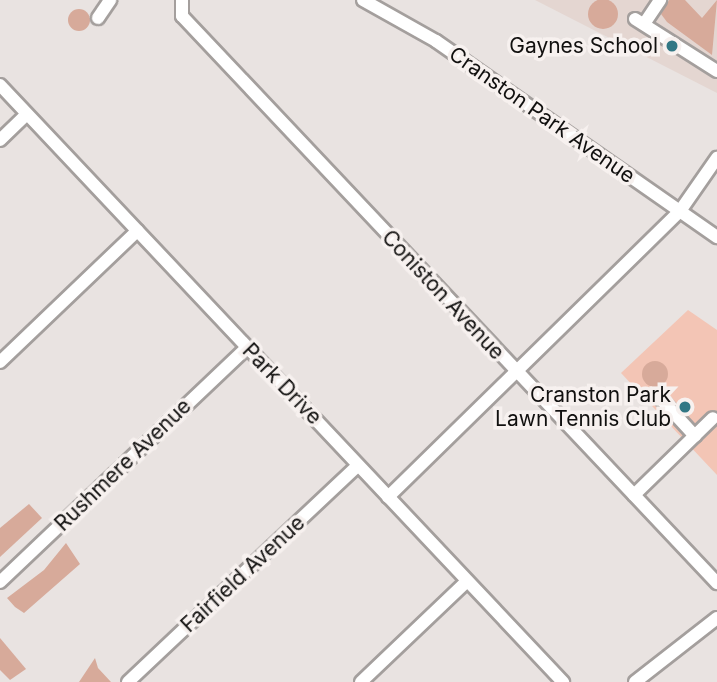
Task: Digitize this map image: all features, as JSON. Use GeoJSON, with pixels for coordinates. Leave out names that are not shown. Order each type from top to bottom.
{"type":"FeatureCollection","features":[{"type":"Feature","properties":{"kind":"street"},"geometry":{"type":"LineString","coordinates":[[99,18],[110,0]]}},
{"type":"Feature","properties":{"kind":"street","name":"Coniston Avenue"},"geometry":{"type":"LineString","coordinates":[[182,0],[182,16],[514,371],[717,583]]}},
{"type":"Feature","properties":{"kind":"street","name":"Cranston Park Avenue"},"geometry":{"type":"LineString","coordinates":[[363,0],[436,41],[717,237]]}},
{"type":"Feature","properties":{"kind":"street"},"geometry":{"type":"LineString","coordinates":[[660,0],[639,21],[717,71]]}},
{"type":"Feature","properties":{"kind":"street","name":"Park Drive"},"geometry":{"type":"LineString","coordinates":[[0,85],[563,682]]}},
{"type":"Feature","properties":{"kind":"street"},"geometry":{"type":"LineString","coordinates":[[0,140],[27,114]]}},
{"type":"Feature","properties":{"kind":"street"},"geometry":{"type":"LineString","coordinates":[[388,497],[680,211],[717,159]]}},
{"type":"Feature","properties":{"kind":"street"},"geometry":{"type":"LineString","coordinates":[[0,362],[137,231]]}},
{"type":"Feature","properties":{"kind":"street","name":"Rushmere Avenue"},"geometry":{"type":"LineString","coordinates":[[0,582],[247,348]]}},
{"type":"Feature","properties":{"kind":"street"},"geometry":{"type":"LineString","coordinates":[[659,397],[695,436]]}},
{"type":"Feature","properties":{"kind":"street"},"geometry":{"type":"LineString","coordinates":[[634,495],[713,418]]}},
{"type":"Feature","properties":{"kind":"street","name":"Fairfield Avenue"},"geometry":{"type":"LineString","coordinates":[[128,682],[358,465]]}},
{"type":"Feature","properties":{"kind":"street"},"geometry":{"type":"LineString","coordinates":[[361,682],[467,581]]}},
{"type":"Feature","properties":{"kind":"street"},"geometry":{"type":"LineString","coordinates":[[635,682],[717,618]]}},
{"type":"Feature","properties":{"kind":"shaded area","name":"Gaynes School"},"geometry":{"type":"Polygon","coordinates":[[[535,0],[717,0],[717,93],[535,0]]]}},
{"type":"Feature","properties":{"kind":"shaded area","name":"Cranston Park Lawn Tennis Club"},"geometry":{"type":"Polygon","coordinates":[[[688,310],[717,330],[717,475],[621,373],[688,310]]]}},
{"type":"Feature","properties":{"kind":"building"},"geometry":{"type":"Polygon","coordinates":[[[603,-1],[609,0],[617,8],[617,20],[609,28],[603,29],[597,28],[589,20],[588,14],[589,8],[597,0],[603,-1]]]}},
{"type":"Feature","properties":{"kind":"building"},"geometry":{"type":"Polygon","coordinates":[[[669,0],[685,0],[702,18],[717,0],[712,55],[667,22],[661,14],[669,0]]]}},
{"type":"Feature","properties":{"kind":"building"},"geometry":{"type":"Polygon","coordinates":[[[79,9],[87,12],[90,20],[87,28],[79,31],[71,28],[68,20],[71,12],[79,9]]]}},
{"type":"Feature","properties":{"kind":"building"},"geometry":{"type":"Polygon","coordinates":[[[655,361],[664,365],[668,374],[664,383],[655,387],[646,383],[642,374],[646,365],[655,361]]]}},
{"type":"Feature","properties":{"kind":"building"},"geometry":{"type":"Polygon","coordinates":[[[29,504],[42,518],[0,557],[0,528],[29,504]]]}},
{"type":"Feature","properties":{"kind":"building"},"geometry":{"type":"Polygon","coordinates":[[[66,543],[80,564],[24,613],[15,607],[7,598],[44,570],[66,543]]]}},
{"type":"Feature","properties":{"kind":"building"},"geometry":{"type":"Polygon","coordinates":[[[0,638],[26,669],[10,680],[0,670],[0,638]]]}},
{"type":"Feature","properties":{"kind":"building"},"geometry":{"type":"Polygon","coordinates":[[[95,658],[98,668],[111,682],[79,682],[95,658]]]}},
{"type":"Feature","properties":{"kind":"place","name":"Gaynes School"},"geometry":{"type":"Point","coordinates":[672,46]}},
{"type":"Feature","properties":{"kind":"place","name":"Cranston Park Lawn Tennis Club"},"geometry":{"type":"Point","coordinates":[685,407]}}]}
